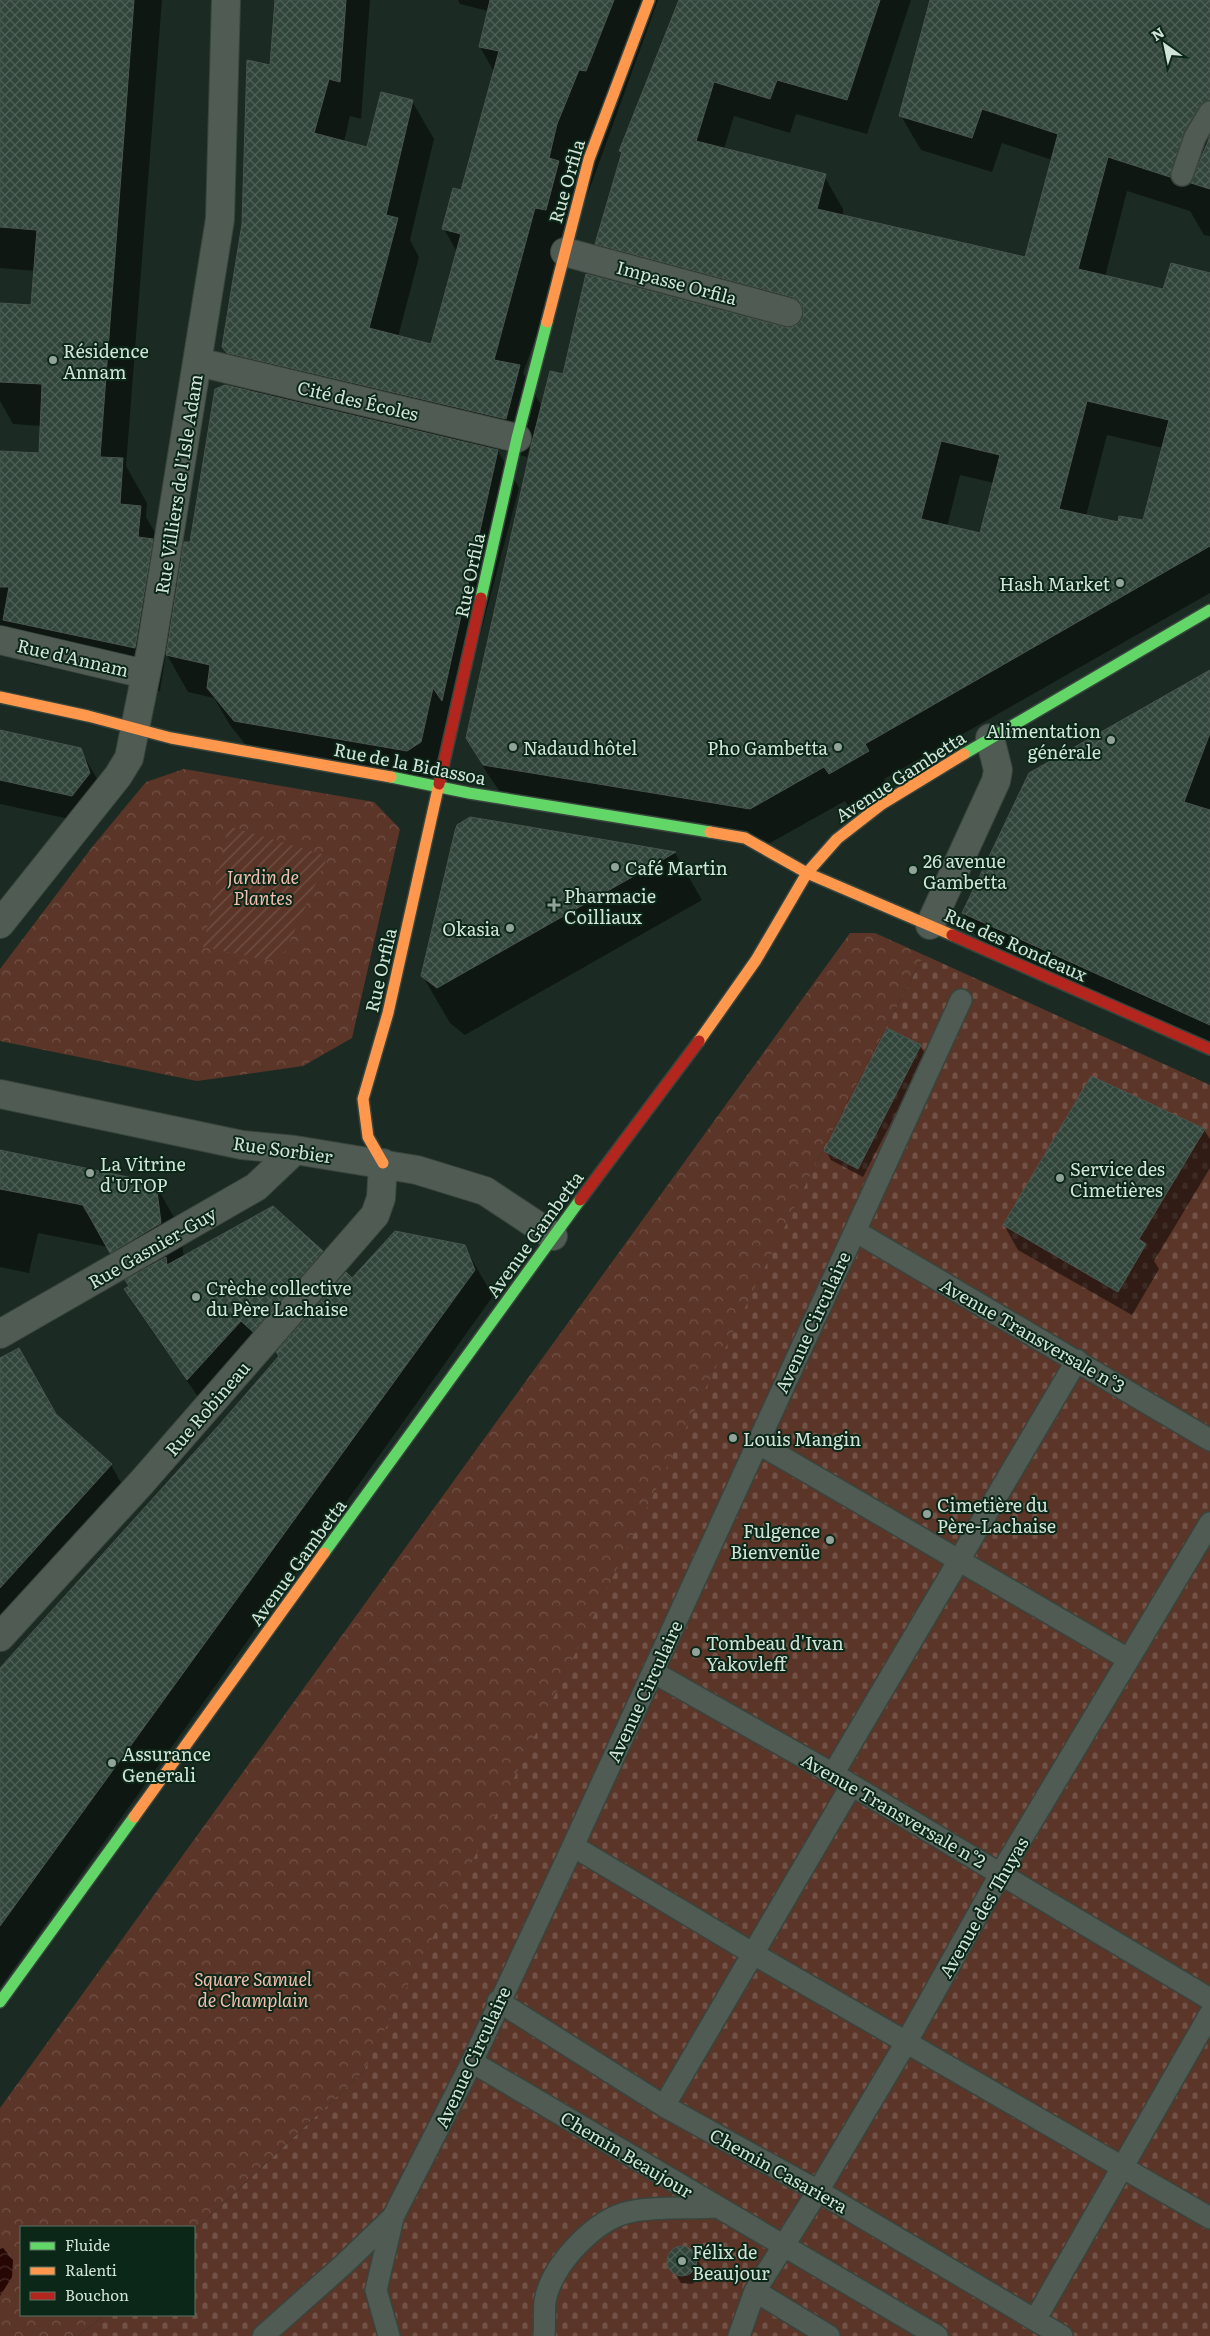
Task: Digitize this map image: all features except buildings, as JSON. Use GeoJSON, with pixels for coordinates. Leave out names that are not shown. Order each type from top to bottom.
{"type":"FeatureCollection","features":[{"type":"Feature","properties":{"kind":"street","name":"Rue Villiers de l'Isle Adam"},"geometry":{"type":"LineString","coordinates":[[0,924],[118,776],[129,758],[198,362],[220,218],[226,0]]}},
{"type":"Feature","properties":{"kind":"street","name":"Rue Orfila"},"geometry":{"type":"LineString","coordinates":[[383,1163],[368,1137],[363,1098],[388,1013],[517,438],[589,159],[649,0]]}},
{"type":"Feature","properties":{"kind":"street","name":"Impasse Orfila"},"geometry":{"type":"LineString","coordinates":[[565,252],[788,312]]}},
{"type":"Feature","properties":{"kind":"street","name":"Cité des Écoles"},"geometry":{"type":"LineString","coordinates":[[198,362],[517,438]]}},
{"type":"Feature","properties":{"kind":"street","name":"Avenue Gambetta"},"geometry":{"type":"LineString","coordinates":[[0,2002],[553,1236],[713,1022],[756,960],[807,873],[837,839],[882,804],[990,738],[1210,610]]}},
{"type":"Feature","properties":{"kind":"street","name":"Rue d'Annam"},"geometry":{"type":"LineString","coordinates":[[0,640],[145,674]]}},
{"type":"Feature","properties":{"kind":"street","name":"Rue de la Bidassoa"},"geometry":{"type":"LineString","coordinates":[[0,697],[171,738],[745,838],[807,873]]}},
{"type":"Feature","properties":{"kind":"street"},"geometry":{"type":"LineString","coordinates":[[930,925],[996,781],[998,770],[990,738]]}},
{"type":"Feature","properties":{"kind":"street","name":"Rue des Rondeaux"},"geometry":{"type":"LineString","coordinates":[[807,873],[930,925],[1210,1049]]}},
{"type":"Feature","properties":{"kind":"street","name":"Rue Sorbier"},"geometry":{"type":"LineString","coordinates":[[0,1094],[242,1145],[296,1150],[417,1170],[485,1191],[553,1236]]}},
{"type":"Feature","properties":{"kind":"street","name":"Rue Gasnier-Guy"},"geometry":{"type":"LineString","coordinates":[[0,1334],[256,1188],[296,1150]]}},
{"type":"Feature","properties":{"kind":"street","name":"Rue Robineau"},"geometry":{"type":"LineString","coordinates":[[0,1637],[142,1482],[375,1215],[381,1198],[383,1163]]}},
{"type":"Feature","properties":{"kind":"lane"},"geometry":{"type":"LineString","coordinates":[[1182,175],[1195,137],[1210,112]]}},
{"type":"Feature","properties":{"kind":"lane","name":"Avenue Circulaire"},"geometry":{"type":"LineString","coordinates":[[263,2336],[343,2266],[393,2217],[472,2062],[498,2001],[573,1846],[756,1442],[960,1000]]}},
{"type":"Feature","properties":{"kind":"lane","name":"Avenue Transversale n°3"},"geometry":{"type":"LineString","coordinates":[[855,1231],[1078,1360],[1210,1440]]}},
{"type":"Feature","properties":{"kind":"lane"},"geometry":{"type":"LineString","coordinates":[[833,1774],[1078,1360]]}},
{"type":"Feature","properties":{"kind":"lane"},"geometry":{"type":"LineString","coordinates":[[756,1442],[1128,1659]]}},
{"type":"Feature","properties":{"kind":"lane","name":"Avenue des Thuyas"},"geometry":{"type":"LineString","coordinates":[[738,2336],[755,2291],[818,2191],[907,2042],[1001,1873],[1210,1524]]}},
{"type":"Feature","properties":{"kind":"lane","name":"Avenue Transversale n°2"},"geometry":{"type":"LineString","coordinates":[[653,1672],[833,1774],[1210,1999]]}},
{"type":"Feature","properties":{"kind":"lane"},"geometry":{"type":"LineString","coordinates":[[664,2106],[752,1953],[852,1786]]}},
{"type":"Feature","properties":{"kind":"lane"},"geometry":{"type":"LineString","coordinates":[[573,1846],[752,1953],[1210,2218]]}},
{"type":"Feature","properties":{"kind":"lane","name":"Chemin Casariera"},"geometry":{"type":"LineString","coordinates":[[498,2001],[664,2106],[818,2191],[1062,2336]]}},
{"type":"Feature","properties":{"kind":"lane"},"geometry":{"type":"LineString","coordinates":[[1035,2320],[1210,2014]]}},
{"type":"Feature","properties":{"kind":"lane","name":"Chemin Beaujour"},"geometry":{"type":"LineString","coordinates":[[472,2062],[937,2336]]}},
{"type":"Feature","properties":{"kind":"lane"},"geometry":{"type":"LineString","coordinates":[[544,2336],[545,2301],[549,2290],[563,2262],[579,2242],[606,2222],[628,2212],[718,2207]]}},
{"type":"Feature","properties":{"kind":"lane"},"geometry":{"type":"LineString","coordinates":[[389,2336],[376,2290],[393,2217]]}},
{"type":"Feature","properties":{"kind":"lane"},"geometry":{"type":"LineString","coordinates":[[755,2291],[829,2336]]}},
{"type":"Feature","properties":{"kind":"green space"},"geometry":{"type":"Polygon","coordinates":[[[184,769],[374,802],[400,829],[352,1038],[303,1066],[197,1081],[0,1041],[0,969],[93,846],[146,782],[184,769]]]}},
{"type":"Feature","properties":{"kind":"green space","name":"Jardin de Plantes"},"geometry":{"type":"Polygon","coordinates":[[[228,826],[328,856],[285,952],[274,959],[267,960],[203,947],[228,826]]]}},
{"type":"Feature","properties":{"kind":"green space","name":"Square Samuel de Champlain"},"geometry":{"type":"Polygon","coordinates":[[[850,933],[875,933],[924,955],[828,1139],[490,1827],[363,2072],[195,2230],[195,2226],[20,2226],[20,2316],[104,2316],[78,2336],[0,2336],[0,2108],[850,933]]]}},
{"type":"Feature","properties":{"kind":"green space","name":"Cimetière du Père-Lachaise"},"geometry":{"type":"Polygon","coordinates":[[[924,955],[1210,1085],[1210,2336],[78,2336],[104,2316],[195,2316],[195,2230],[363,2072],[828,1139],[924,955]]]}},
{"type":"Feature","properties":{"kind":"water"},"geometry":{"type":"Polygon","coordinates":[[[3,2248],[13,2260],[12,2277],[0,2296],[0,2249],[3,2248]]]}},
{"type":"Feature","properties":{"kind":"traffic: fast"},"geometry":{"type":"LineString","coordinates":[[481,598],[517,438],[547,322]]}},
{"type":"Feature","properties":{"kind":"traffic: fast"},"geometry":{"type":"LineString","coordinates":[[964,754],[1210,610]]}},
{"type":"Feature","properties":{"kind":"traffic: fast"},"geometry":{"type":"LineString","coordinates":[[391,777],[469,793],[710,832]]}},
{"type":"Feature","properties":{"kind":"traffic: fast"},"geometry":{"type":"LineString","coordinates":[[324,1553],[580,1200]]}},
{"type":"Feature","properties":{"kind":"traffic: fast"},"geometry":{"type":"LineString","coordinates":[[0,2002],[134,1817]]}},
{"type":"Feature","properties":{"kind":"traffic: slow"},"geometry":{"type":"LineString","coordinates":[[547,322],[589,159],[649,0]]}},
{"type":"Feature","properties":{"kind":"traffic: slow"},"geometry":{"type":"LineString","coordinates":[[0,697],[88,716],[171,738],[391,777]]}},
{"type":"Feature","properties":{"kind":"traffic: slow"},"geometry":{"type":"LineString","coordinates":[[699,1041],[756,960],[807,873],[837,839],[882,804],[964,754]]}},
{"type":"Feature","properties":{"kind":"traffic: slow"},"geometry":{"type":"LineString","coordinates":[[383,1163],[368,1137],[363,1099],[388,1013],[439,784]]}},
{"type":"Feature","properties":{"kind":"traffic: slow"},"geometry":{"type":"LineString","coordinates":[[710,832],[745,838],[807,873],[952,935]]}},
{"type":"Feature","properties":{"kind":"traffic: slow"},"geometry":{"type":"LineString","coordinates":[[134,1817],[324,1553]]}},
{"type":"Feature","properties":{"kind":"traffic: jam"},"geometry":{"type":"LineString","coordinates":[[439,784],[481,598]]}},
{"type":"Feature","properties":{"kind":"traffic: jam"},"geometry":{"type":"LineString","coordinates":[[952,935],[1210,1049]]}},
{"type":"Feature","properties":{"kind":"traffic: jam"},"geometry":{"type":"LineString","coordinates":[[580,1200],[699,1041]]}},
{"type":"Feature","properties":{"kind":"place","name":"Résidence Annam"},"geometry":{"type":"Point","coordinates":[53,360]}},
{"type":"Feature","properties":{"kind":"place","name":"Hash Market"},"geometry":{"type":"Point","coordinates":[1120,583]}},
{"type":"Feature","properties":{"kind":"place","name":"Alimentation générale"},"geometry":{"type":"Point","coordinates":[1111,740]}},
{"type":"Feature","properties":{"kind":"place","name":"Nadaud hôtel"},"geometry":{"type":"Point","coordinates":[513,747]}},
{"type":"Feature","properties":{"kind":"place","name":"Pho Gambetta"},"geometry":{"type":"Point","coordinates":[838,747]}},
{"type":"Feature","properties":{"kind":"place","name":"Café Martin"},"geometry":{"type":"Point","coordinates":[615,867]}},
{"type":"Feature","properties":{"kind":"place","name":"26 avenue Gambetta"},"geometry":{"type":"Point","coordinates":[913,870]}},
{"type":"Feature","properties":{"kind":"place","name":"Pharmacie Coilliaux"},"geometry":{"type":"Point","coordinates":[554,905]}},
{"type":"Feature","properties":{"kind":"place","name":"Okasia"},"geometry":{"type":"Point","coordinates":[510,928]}},
{"type":"Feature","properties":{"kind":"place","name":"La Vitrine d'UTOP"},"geometry":{"type":"Point","coordinates":[90,1173]}},
{"type":"Feature","properties":{"kind":"place","name":"Service des Cimetières"},"geometry":{"type":"Point","coordinates":[1060,1178]}},
{"type":"Feature","properties":{"kind":"place","name":"Crèche collective du Père Lachaise"},"geometry":{"type":"Point","coordinates":[196,1297]}},
{"type":"Feature","properties":{"kind":"place","name":"Louis Mangin"},"geometry":{"type":"Point","coordinates":[733,1438]}},
{"type":"Feature","properties":{"kind":"place","name":"Cimetière du Père-Lachaise"},"geometry":{"type":"Point","coordinates":[927,1514]}},
{"type":"Feature","properties":{"kind":"place","name":"Fulgence Bienvenüe"},"geometry":{"type":"Point","coordinates":[830,1540]}},
{"type":"Feature","properties":{"kind":"place","name":"Tombeau d'Ivan Yakovleff"},"geometry":{"type":"Point","coordinates":[696,1652]}},
{"type":"Feature","properties":{"kind":"place","name":"Assurance Generali"},"geometry":{"type":"Point","coordinates":[112,1763]}},
{"type":"Feature","properties":{"kind":"place","name":"Félix de Beaujour"},"geometry":{"type":"Point","coordinates":[682,2261]}}]}
